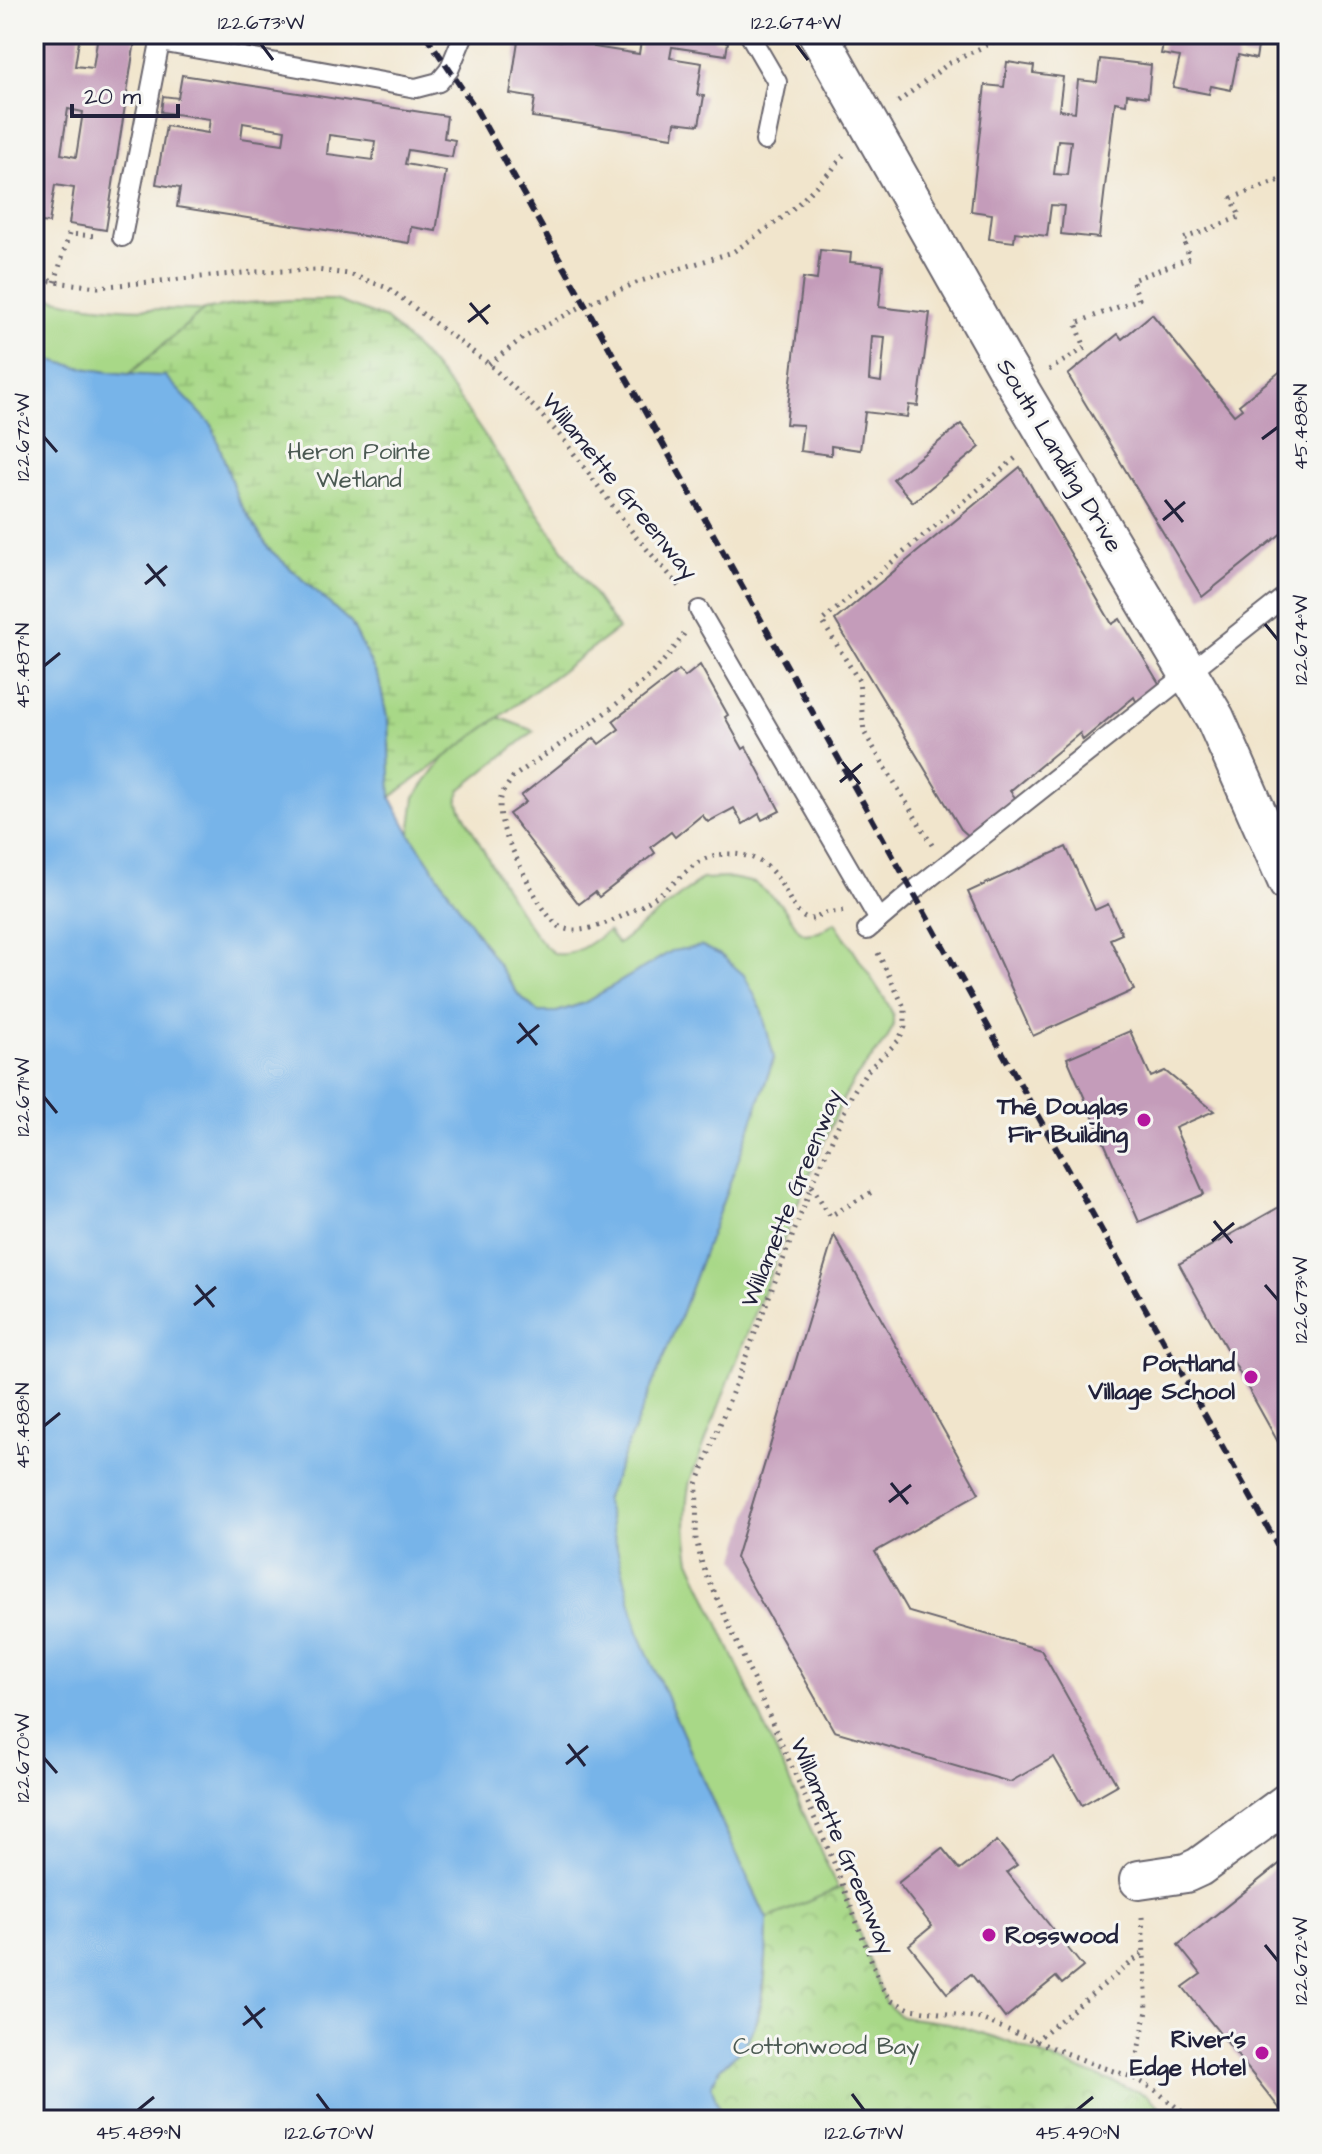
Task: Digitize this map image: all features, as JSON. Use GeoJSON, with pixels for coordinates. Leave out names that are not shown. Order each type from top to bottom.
{"type":"FeatureCollection","features":[{"type":"Feature","properties":{"kind":"street","name":"South Landing Drive"},"geometry":{"type":"LineString","coordinates":[[818,34],[1019,387],[1215,718],[1288,883]]}},
{"type":"Feature","properties":{"kind":"street"},"geometry":{"type":"LineString","coordinates":[[1139,1880],[1186,1873],[1199,1867],[1288,1802]]}},
{"type":"Feature","properties":{"kind":"lane"},"geometry":{"type":"LineString","coordinates":[[122,237],[161,38],[416,88],[439,82],[449,70],[464,34]]}},
{"type":"Feature","properties":{"kind":"lane"},"geometry":{"type":"LineString","coordinates":[[749,34],[777,82],[765,141]]}},
{"type":"Feature","properties":{"kind":"lane"},"geometry":{"type":"LineString","coordinates":[[699,610],[873,925],[1288,594]]}},
{"type":"Feature","properties":{"kind":"path"},"geometry":{"type":"LineString","coordinates":[[891,108],[948,64],[1009,34]]}},
{"type":"Feature","properties":{"kind":"path"},"geometry":{"type":"LineString","coordinates":[[489,364],[523,338],[586,304],[641,281],[733,252],[797,205],[850,148]]}},
{"type":"Feature","properties":{"kind":"path"},"geometry":{"type":"LineString","coordinates":[[1019,387],[1085,348],[1076,323],[1139,299],[1132,280],[1190,258],[1183,239],[1240,217],[1232,198],[1288,175],[1282,159],[1288,156]]}},
{"type":"Feature","properties":{"kind":"path"},"geometry":{"type":"LineString","coordinates":[[55,282],[69,234],[122,237]]}},
{"type":"Feature","properties":{"kind":"path","name":"Willamette Greenway"},"geometry":{"type":"LineString","coordinates":[[34,277],[98,287],[317,270],[349,274],[388,288],[489,364],[537,410],[563,439],[636,537],[699,610],[659,666],[618,702],[513,777],[500,805],[505,834],[522,870],[557,924],[575,931],[636,909],[710,855],[732,854],[749,858],[764,864],[778,877],[797,911],[805,918],[813,919],[825,913],[845,910],[873,925],[905,1009],[905,1027],[898,1041],[866,1072],[852,1094],[812,1185],[697,1484],[696,1539],[702,1564],[833,1860],[882,1988],[892,2001],[910,2009],[978,2018],[1132,2077],[1154,2089],[1192,2120]]}},
{"type":"Feature","properties":{"kind":"path"},"geometry":{"type":"LineString","coordinates":[[945,866],[864,732],[859,681],[822,621],[1023,452]]}},
{"type":"Feature","properties":{"kind":"path"},"geometry":{"type":"LineString","coordinates":[[812,1185],[830,1216],[872,1192]]}},
{"type":"Feature","properties":{"kind":"path"},"geometry":{"type":"LineString","coordinates":[[1132,2077],[1147,2011],[1139,1880]]}},
{"type":"Feature","properties":{"kind":"path"},"geometry":{"type":"LineString","coordinates":[[1035,2041],[1145,1951]]}},
{"type":"Feature","properties":{"kind":"green space"},"geometry":{"type":"Polygon","coordinates":[[[34,293],[97,306],[204,310],[127,376],[61,364],[34,354],[34,293]]]}},
{"type":"Feature","properties":{"kind":"green space","name":"Heron Pointe Wetland"},"geometry":{"type":"Polygon","coordinates":[[[294,300],[335,300],[386,319],[424,356],[455,393],[618,629],[390,798],[388,722],[379,680],[351,623],[269,549],[238,500],[212,425],[127,376],[204,310],[294,300]]]}},
{"type":"Feature","properties":{"kind":"green space"},"geometry":{"type":"Polygon","coordinates":[[[493,715],[534,731],[460,790],[458,799],[520,913],[547,947],[557,954],[571,953],[608,931],[618,944],[702,879],[731,878],[755,883],[781,904],[805,934],[819,932],[835,922],[893,1015],[893,1026],[887,1039],[843,1099],[806,1182],[690,1481],[686,1530],[690,1560],[836,1885],[857,1948],[938,2120],[723,2120],[721,2113],[739,2076],[782,1942],[767,1919],[723,1825],[638,1632],[605,1500],[680,1317],[774,1058],[761,1008],[672,951],[584,1003],[557,1012],[538,1012],[518,994],[410,834],[415,797],[471,722],[493,715]]]}},
{"type":"Feature","properties":{"kind":"green space","name":"Cottonwood Bay"},"geometry":{"type":"Polygon","coordinates":[[[842,1887],[885,2002],[901,2017],[948,2023],[995,2037],[1147,2095],[1175,2120],[723,2120],[711,2085],[722,2066],[743,2047],[758,2018],[766,1968],[767,1919],[842,1887]]]}},
{"type":"Feature","properties":{"kind":"water"},"geometry":{"type":"Polygon","coordinates":[[[34,354],[98,371],[165,376],[212,425],[238,500],[269,549],[351,623],[379,680],[388,722],[391,798],[410,834],[518,994],[538,1012],[557,1012],[584,1003],[672,951],[702,946],[721,955],[744,975],[761,1008],[774,1057],[680,1317],[605,1500],[638,1632],[767,1919],[761,2001],[754,2027],[742,2049],[721,2067],[711,2085],[723,2120],[34,2120],[34,354]]]}},
{"type":"Feature","properties":{"kind":"building"},"geometry":{"type":"Polygon","coordinates":[[[34,34],[80,34],[75,66],[93,68],[98,34],[136,34],[106,230],[69,224],[74,188],[55,185],[49,223],[34,221],[34,34]],[[68,109],[61,154],[76,157],[83,112],[68,109]]]}},
{"type":"Feature","properties":{"kind":"building"},"geometry":{"type":"Polygon","coordinates":[[[519,34],[563,41],[564,34],[596,34],[594,47],[639,54],[641,41],[611,34],[715,34],[714,40],[728,42],[726,55],[672,47],[670,58],[702,63],[697,95],[704,96],[699,125],[675,122],[673,137],[532,117],[535,98],[510,94],[519,34]]]}},
{"type":"Feature","properties":{"kind":"building"},"geometry":{"type":"Polygon","coordinates":[[[1165,34],[1260,34],[1256,59],[1238,55],[1231,90],[1211,86],[1209,94],[1173,87],[1180,57],[1161,54],[1165,34]]]}},
{"type":"Feature","properties":{"kind":"building"},"geometry":{"type":"Polygon","coordinates":[[[1100,59],[1151,65],[1148,97],[1127,94],[1126,104],[1115,102],[1099,238],[1061,234],[1064,206],[1051,205],[1047,236],[1015,232],[1014,242],[989,239],[992,214],[971,211],[985,85],[1004,87],[1007,62],[1034,66],[1033,73],[1063,77],[1059,110],[1075,112],[1078,80],[1097,82],[1100,59]],[[1058,140],[1054,174],[1067,175],[1071,141],[1058,140]]]}},
{"type":"Feature","properties":{"kind":"building"},"geometry":{"type":"Polygon","coordinates":[[[182,75],[447,116],[444,138],[455,140],[452,157],[408,150],[405,164],[446,171],[436,231],[411,227],[409,243],[177,207],[180,188],[156,184],[166,126],[208,133],[210,119],[161,112],[163,96],[178,98],[182,75]],[[243,123],[241,138],[283,144],[285,130],[243,123]],[[329,135],[327,154],[373,160],[375,141],[329,135]]]}},
{"type":"Feature","properties":{"kind":"building"},"geometry":{"type":"Polygon","coordinates":[[[820,250],[851,253],[850,262],[883,265],[879,307],[930,313],[918,406],[909,405],[907,417],[865,412],[860,450],[831,446],[831,455],[800,451],[803,425],[786,424],[803,278],[817,280],[820,250]],[[872,336],[869,380],[881,382],[885,337],[872,336]]]}},
{"type":"Feature","properties":{"kind":"building"},"geometry":{"type":"Polygon","coordinates":[[[1152,314],[1234,415],[1242,409],[1239,405],[1288,365],[1288,528],[1202,597],[1068,375],[1118,334],[1122,339],[1152,314]]]}},
{"type":"Feature","properties":{"kind":"building"},"geometry":{"type":"Polygon","coordinates":[[[961,424],[980,447],[913,502],[893,479],[961,424]]]}},
{"type":"Feature","properties":{"kind":"building"},"geometry":{"type":"Polygon","coordinates":[[[1020,467],[1112,624],[1120,619],[1160,685],[1138,705],[1134,697],[1083,740],[1080,733],[1010,791],[1017,800],[971,838],[961,829],[835,620],[1020,467]]]}},
{"type":"Feature","properties":{"kind":"building"},"geometry":{"type":"Polygon","coordinates":[[[700,665],[728,715],[725,717],[743,749],[746,747],[780,811],[762,820],[759,814],[743,824],[734,808],[708,822],[702,815],[675,837],[671,832],[651,847],[655,853],[599,897],[595,892],[579,904],[509,814],[526,802],[521,796],[594,738],[599,744],[619,729],[613,721],[679,670],[685,677],[700,665]]]}},
{"type":"Feature","properties":{"kind":"building"},"geometry":{"type":"Polygon","coordinates":[[[1066,847],[1095,910],[1108,904],[1122,934],[1110,939],[1134,990],[1033,1036],[968,892],[1066,847]]]}},
{"type":"Feature","properties":{"kind":"building","name":"The Douglas Fir Building"},"geometry":{"type":"Polygon","coordinates":[[[1130,1031],[1151,1077],[1165,1071],[1214,1111],[1175,1128],[1204,1194],[1139,1222],[1067,1058],[1130,1031]]]}},
{"type":"Feature","properties":{"kind":"building"},"geometry":{"type":"Polygon","coordinates":[[[1288,1202],[1288,1460],[1179,1264],[1288,1202]]]}},
{"type":"Feature","properties":{"kind":"building"},"geometry":{"type":"Polygon","coordinates":[[[834,1235],[979,1493],[875,1552],[909,1612],[1041,1650],[1117,1785],[1082,1805],[1054,1757],[1010,1782],[834,1731],[736,1558],[834,1235]]]}},
{"type":"Feature","properties":{"kind":"building","name":"Rosswood"},"geometry":{"type":"Polygon","coordinates":[[[997,1841],[1017,1865],[1007,1872],[1083,1967],[1062,1984],[1056,1977],[1005,2018],[971,1974],[947,1993],[909,1945],[932,1926],[898,1883],[942,1848],[960,1870],[997,1841]]]}},
{"type":"Feature","properties":{"kind":"building","name":"River's Edge Hotel"},"geometry":{"type":"Polygon","coordinates":[[[1288,1857],[1288,2119],[1183,1987],[1201,1974],[1178,1945],[1288,1857]]]}},
{"type":"Feature","properties":{"kind":"railway"},"geometry":{"type":"LineString","coordinates":[[425,34],[476,109],[1288,1564]]}},
{"type":"Feature","properties":{"kind":"place","name":"The Douglas Fir Building"},"geometry":{"type":"Point","coordinates":[1144,1120]}},
{"type":"Feature","properties":{"kind":"place","name":"Portland Village School"},"geometry":{"type":"Point","coordinates":[1251,1377]}},
{"type":"Feature","properties":{"kind":"place","name":"Rosswood"},"geometry":{"type":"Point","coordinates":[989,1935]}},
{"type":"Feature","properties":{"kind":"place","name":"River's Edge Hotel"},"geometry":{"type":"Point","coordinates":[1262,2053]}}]}
